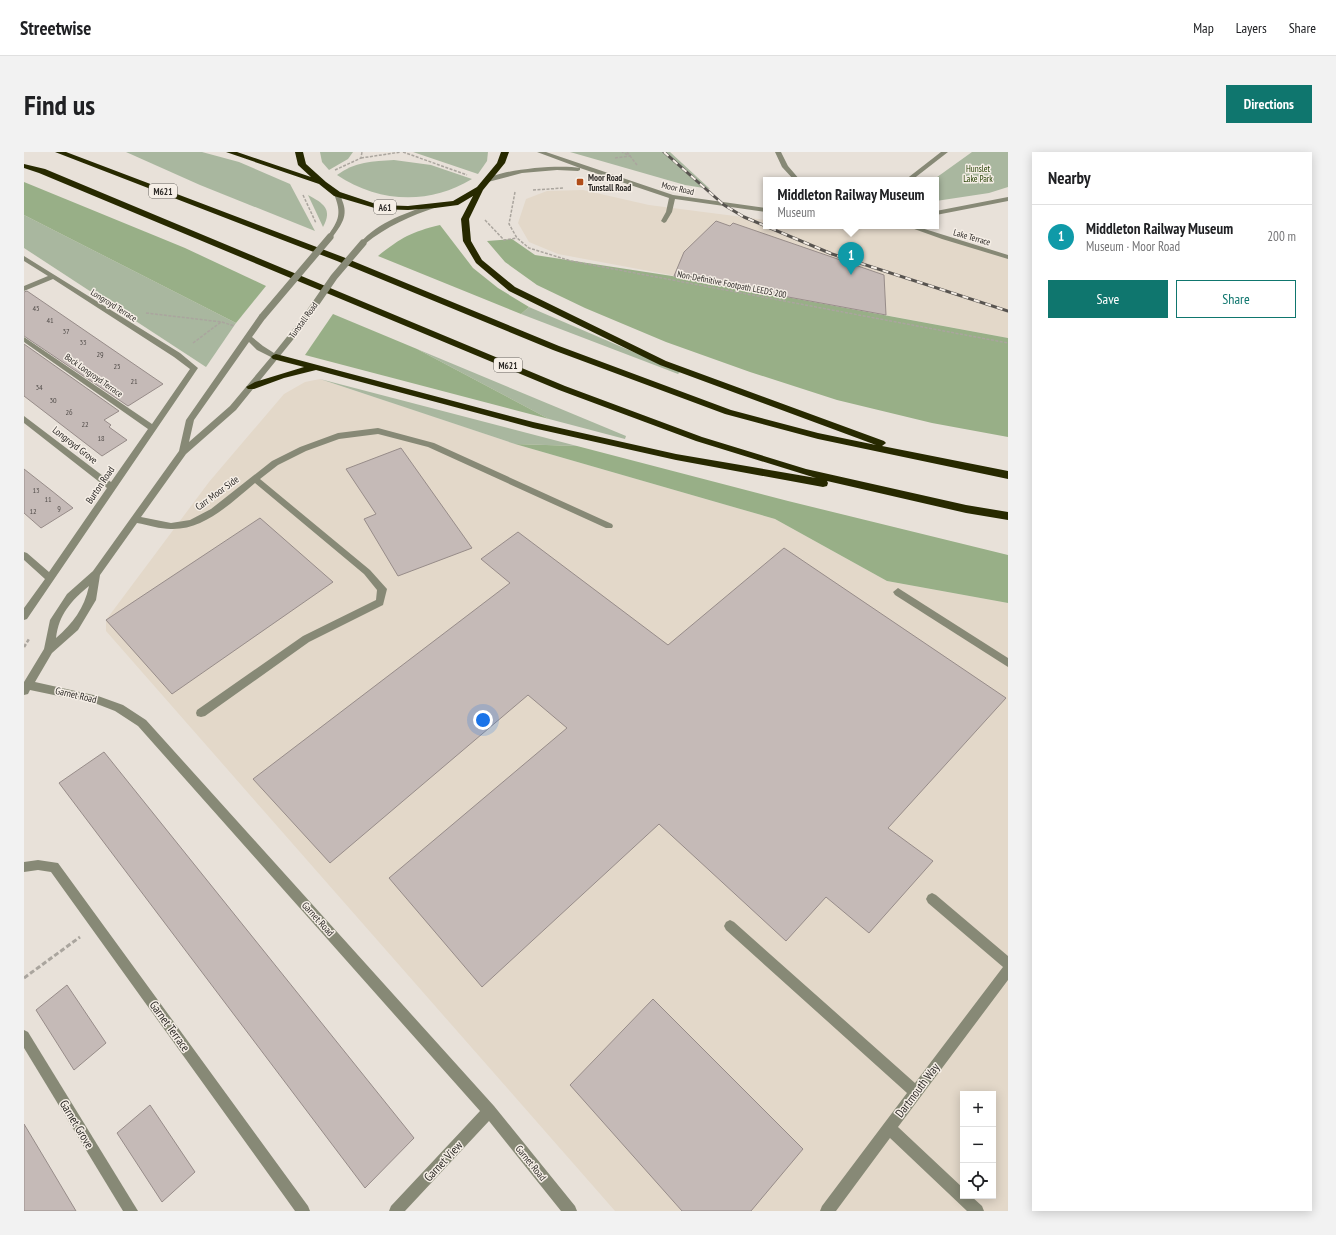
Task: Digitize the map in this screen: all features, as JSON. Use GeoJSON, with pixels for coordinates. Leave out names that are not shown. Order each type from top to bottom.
{"type":"FeatureCollection","features":[{"type":"Feature","properties":{"kind":"highway","name":"M621"},"geometry":{"type":"LineString","coordinates":[[59,152],[340,260],[556,348],[728,412],[818,436],[1008,475]]}},
{"type":"Feature","properties":{"kind":"highway","name":"A61"},"geometry":{"type":"LineString","coordinates":[[230,152],[323,184]]}},
{"type":"Feature","properties":{"kind":"highway","name":"A61"},"geometry":{"type":"LineString","coordinates":[[299,152],[302,165],[323,184],[337,194],[378,207],[408,208],[434,206],[455,202],[480,189],[501,163],[505,152]]}},
{"type":"Feature","properties":{"kind":"highway"},"geometry":{"type":"LineString","coordinates":[[90,155],[267,232]]}},
{"type":"Feature","properties":{"kind":"highway","name":"M621"},"geometry":{"type":"LineString","coordinates":[[24,166],[42,172],[562,388],[699,440],[805,472],[966,509],[1008,516]]}},
{"type":"Feature","properties":{"kind":"highway"},"geometry":{"type":"LineString","coordinates":[[480,189],[465,219],[467,241],[479,261],[512,288],[545,306],[663,363],[920,458]]}},
{"type":"Feature","properties":{"kind":"highway"},"geometry":{"type":"LineString","coordinates":[[276,357],[532,425],[676,457],[966,509]]}},
{"type":"Feature","properties":{"kind":"highway"},"geometry":{"type":"LineString","coordinates":[[251,388],[276,377],[297,371],[317,369]]}},
{"type":"Feature","properties":{"kind":"street","name":"Moor Road"},"geometry":{"type":"LineString","coordinates":[[540,152],[672,197],[763,210]]}},
{"type":"Feature","properties":{"kind":"street"},"geometry":{"type":"LineString","coordinates":[[778,152],[785,167],[795,177]]}},
{"type":"Feature","properties":{"kind":"street"},"geometry":{"type":"LineString","coordinates":[[912,177],[945,152]]}},
{"type":"Feature","properties":{"kind":"street","name":"Moor Road"},"geometry":{"type":"LineString","coordinates":[[488,180],[522,171],[557,168],[590,170]]}},
{"type":"Feature","properties":{"kind":"street","name":"Tunstall Road"},"geometry":{"type":"LineString","coordinates":[[183,452],[190,420],[263,316],[330,237],[341,220],[343,207],[337,194]]}},
{"type":"Feature","properties":{"kind":"street"},"geometry":{"type":"LineString","coordinates":[[664,221],[669,212],[672,197]]}},
{"type":"Feature","properties":{"kind":"street"},"geometry":{"type":"LineString","coordinates":[[939,213],[1008,199]]}},
{"type":"Feature","properties":{"kind":"street","name":"Tunstall Road"},"geometry":{"type":"LineString","coordinates":[[49,650],[53,623],[70,597],[96,574],[183,452],[214,426],[251,388],[301,325],[334,277],[363,243],[376,231],[391,221],[434,206]]}},
{"type":"Feature","properties":{"kind":"street","name":"Lake Terrace"},"geometry":{"type":"LineString","coordinates":[[918,229],[1008,257]]}},
{"type":"Feature","properties":{"kind":"street","name":"Longroyd Terrace"},"geometry":{"type":"LineString","coordinates":[[24,258],[194,368]]}},
{"type":"Feature","properties":{"kind":"street"},"geometry":{"type":"LineString","coordinates":[[24,289],[53,277]]}},
{"type":"Feature","properties":{"kind":"street"},"geometry":{"type":"LineString","coordinates":[[248,337],[260,348],[276,357]]}},
{"type":"Feature","properties":{"kind":"street","name":"Back Longroyd Terrace"},"geometry":{"type":"LineString","coordinates":[[24,339],[152,428]]}},
{"type":"Feature","properties":{"kind":"street","name":"Burton Road"},"geometry":{"type":"LineString","coordinates":[[24,616],[194,368]]}},
{"type":"Feature","properties":{"kind":"street","name":"Longroyd Grove"},"geometry":{"type":"LineString","coordinates":[[24,419],[112,487]]}},
{"type":"Feature","properties":{"kind":"street","name":"Carr Moor Side"},"geometry":{"type":"LineString","coordinates":[[135,519],[171,526],[192,523],[214,511],[275,463],[303,449],[338,436],[378,431],[431,445],[609,526]]}},
{"type":"Feature","properties":{"kind":"street"},"geometry":{"type":"LineString","coordinates":[[201,713],[306,639],[380,602],[382,588],[367,572],[255,479]]}},
{"type":"Feature","properties":{"kind":"street"},"geometry":{"type":"LineString","coordinates":[[24,556],[50,578]]}},
{"type":"Feature","properties":{"kind":"street","name":"Tunstall Road"},"geometry":{"type":"LineString","coordinates":[[26,688],[49,650],[75,627],[83,614],[91,600],[96,574]]}},
{"type":"Feature","properties":{"kind":"street"},"geometry":{"type":"LineString","coordinates":[[898,592],[1008,663]]}},
{"type":"Feature","properties":{"kind":"street","name":"Garnet Road"},"geometry":{"type":"LineString","coordinates":[[26,688],[98,700],[119,708],[142,723],[489,1111],[570,1211]]}},
{"type":"Feature","properties":{"kind":"street","name":"Garnet Terrace"},"geometry":{"type":"LineString","coordinates":[[24,867],[38,865],[54,867],[302,1211]]}},
{"type":"Feature","properties":{"kind":"street"},"geometry":{"type":"LineString","coordinates":[[932,899],[1008,964]]}},
{"type":"Feature","properties":{"kind":"street"},"geometry":{"type":"LineString","coordinates":[[730,926],[916,1092]]}},
{"type":"Feature","properties":{"kind":"street","name":"Dartmouth Way"},"geometry":{"type":"LineString","coordinates":[[827,1211],[889,1126],[1008,970]]}},
{"type":"Feature","properties":{"kind":"street","name":"Garnet Grove"},"geometry":{"type":"LineString","coordinates":[[24,1036],[131,1211]]}},
{"type":"Feature","properties":{"kind":"street","name":"Garnet View"},"geometry":{"type":"LineString","coordinates":[[396,1211],[489,1111]]}},
{"type":"Feature","properties":{"kind":"street"},"geometry":{"type":"LineString","coordinates":[[889,1126],[977,1211]]}},
{"type":"Feature","properties":{"kind":"path"},"geometry":{"type":"LineString","coordinates":[[361,158],[362,152]]}},
{"type":"Feature","properties":{"kind":"path"},"geometry":{"type":"LineString","coordinates":[[331,172],[361,158],[402,152],[473,177]]}},
{"type":"Feature","properties":{"kind":"path"},"geometry":{"type":"LineString","coordinates":[[622,152],[630,156]]}},
{"type":"Feature","properties":{"kind":"path"},"geometry":{"type":"LineString","coordinates":[[627,152],[640,169]]}},
{"type":"Feature","properties":{"kind":"path"},"geometry":{"type":"LineString","coordinates":[[610,159],[630,156]]}},
{"type":"Feature","properties":{"kind":"path"},"geometry":{"type":"LineString","coordinates":[[300,190],[316,224]]}},
{"type":"Feature","properties":{"kind":"path"},"geometry":{"type":"LineString","coordinates":[[465,219],[484,219],[504,240],[516,238],[509,224],[515,192],[510,191]]}},
{"type":"Feature","properties":{"kind":"path","name":"Non-Definitive Footpath LEEDS 200"},"geometry":{"type":"LineString","coordinates":[[516,238],[529,248],[571,261],[1008,343]]}},
{"type":"Feature","properties":{"kind":"path"},"geometry":{"type":"LineString","coordinates":[[146,313],[222,322],[240,328]]}},
{"type":"Feature","properties":{"kind":"path"},"geometry":{"type":"LineString","coordinates":[[177,356],[222,322]]}},
{"type":"Feature","properties":{"kind":"path"},"geometry":{"type":"LineString","coordinates":[[24,978],[96,924]]}},
{"type":"Feature","properties":{"kind":"shaded area"},"geometry":{"type":"Polygon","coordinates":[[[583,190],[649,205],[763,220],[763,229],[919,229],[1008,257],[1008,338],[558,254],[529,242],[518,223],[526,199],[547,191],[583,190]]]}},
{"type":"Feature","properties":{"kind":"shaded area"},"geometry":{"type":"Polygon","coordinates":[[[320,379],[515,444],[775,519],[887,581],[1008,603],[1008,1211],[615,1211],[106,631],[106,620],[209,482],[284,394],[305,382],[320,379]]]}},
{"type":"Feature","properties":{"kind":"green space"},"geometry":{"type":"Polygon","coordinates":[[[126,152],[202,152],[239,162],[290,184],[315,231],[200,185],[126,152]]]}},
{"type":"Feature","properties":{"kind":"green space"},"geometry":{"type":"Polygon","coordinates":[[[320,152],[353,152],[348,159],[329,170],[322,162],[320,152]]]}},
{"type":"Feature","properties":{"kind":"green space"},"geometry":{"type":"Polygon","coordinates":[[[413,152],[488,152],[487,161],[478,174],[413,152]]]}},
{"type":"Feature","properties":{"kind":"green space"},"geometry":{"type":"Polygon","coordinates":[[[570,152],[670,152],[710,189],[685,185],[570,152]]]}},
{"type":"Feature","properties":{"kind":"green space","name":"Hunslet Lake Park"},"geometry":{"type":"Polygon","coordinates":[[[972,152],[1008,152],[1008,187],[989,193],[939,201],[939,177],[937,177],[972,152]]]}},
{"type":"Feature","properties":{"kind":"green space"},"geometry":{"type":"Polygon","coordinates":[[[394,160],[431,165],[472,179],[439,193],[421,197],[404,197],[370,191],[337,175],[350,167],[357,165],[394,160]]]}},
{"type":"Feature","properties":{"kind":"green space"},"geometry":{"type":"Polygon","coordinates":[[[24,182],[185,248],[266,286],[236,323],[24,215],[24,182]]]}},
{"type":"Feature","properties":{"kind":"green space"},"geometry":{"type":"Polygon","coordinates":[[[308,195],[322,204],[327,211],[326,221],[323,227],[308,195]]]}},
{"type":"Feature","properties":{"kind":"green space"},"geometry":{"type":"Polygon","coordinates":[[[24,215],[236,323],[206,367],[24,248],[24,215]]]}},
{"type":"Feature","properties":{"kind":"green space"},"geometry":{"type":"Polygon","coordinates":[[[440,225],[473,268],[498,288],[529,307],[521,314],[378,256],[407,236],[421,230],[440,225]]]}},
{"type":"Feature","properties":{"kind":"green space"},"geometry":{"type":"Polygon","coordinates":[[[512,239],[535,255],[672,276],[1008,338],[1008,437],[932,423],[837,400],[750,372],[666,342],[585,308],[537,285],[505,262],[487,241],[512,239]]]}},
{"type":"Feature","properties":{"kind":"green space"},"geometry":{"type":"Polygon","coordinates":[[[529,307],[680,372],[678,374],[521,314],[529,307]]]}},
{"type":"Feature","properties":{"kind":"green space"},"geometry":{"type":"Polygon","coordinates":[[[333,314],[417,349],[549,419],[305,355],[333,314]]]}},
{"type":"Feature","properties":{"kind":"green space"},"geometry":{"type":"Polygon","coordinates":[[[417,349],[626,436],[625,439],[549,419],[417,349]]]}},
{"type":"Feature","properties":{"kind":"green space"},"geometry":{"type":"Polygon","coordinates":[[[320,379],[577,446],[515,444],[320,379]]]}},
{"type":"Feature","properties":{"kind":"green space"},"geometry":{"type":"Polygon","coordinates":[[[515,444],[577,446],[788,501],[1008,555],[1008,603],[887,581],[775,519],[515,444]]]}},
{"type":"Feature","properties":{"kind":"building"},"geometry":{"type":"Polygon","coordinates":[[[716,221],[730,226],[733,223],[884,275],[886,315],[674,276],[684,252],[716,221]]]}},
{"type":"Feature","properties":{"kind":"building"},"geometry":{"type":"Polygon","coordinates":[[[27,291],[163,384],[128,406],[24,336],[24,292],[27,291]]]}},
{"type":"Feature","properties":{"kind":"building"},"geometry":{"type":"Polygon","coordinates":[[[24,344],[119,411],[104,420],[111,425],[109,427],[127,440],[102,456],[24,396],[24,344]]]}},
{"type":"Feature","properties":{"kind":"building"},"geometry":{"type":"Polygon","coordinates":[[[401,448],[472,548],[398,576],[364,519],[376,514],[346,469],[401,448]]]}},
{"type":"Feature","properties":{"kind":"building"},"geometry":{"type":"Polygon","coordinates":[[[24,469],[73,508],[41,528],[24,513],[24,469]]]}},
{"type":"Feature","properties":{"kind":"building"},"geometry":{"type":"Polygon","coordinates":[[[260,518],[333,582],[172,694],[106,620],[260,518]]]}},
{"type":"Feature","properties":{"kind":"building"},"geometry":{"type":"Polygon","coordinates":[[[518,532],[668,645],[784,548],[1006,698],[888,828],[933,861],[869,933],[826,897],[786,941],[659,824],[482,987],[389,878],[567,728],[528,695],[330,863],[253,779],[510,583],[481,559],[518,532]]]}},
{"type":"Feature","properties":{"kind":"building"},"geometry":{"type":"Polygon","coordinates":[[[104,752],[414,1138],[365,1188],[59,783],[104,752]]]}},
{"type":"Feature","properties":{"kind":"building"},"geometry":{"type":"Polygon","coordinates":[[[67,985],[106,1043],[74,1070],[36,1010],[67,985]]]}},
{"type":"Feature","properties":{"kind":"building"},"geometry":{"type":"Polygon","coordinates":[[[653,999],[803,1149],[751,1211],[682,1211],[570,1085],[653,999]]]}},
{"type":"Feature","properties":{"kind":"building"},"geometry":{"type":"Polygon","coordinates":[[[150,1105],[195,1172],[162,1202],[117,1133],[150,1105]]]}},
{"type":"Feature","properties":{"kind":"building"},"geometry":{"type":"Polygon","coordinates":[[[24,1124],[45,1159],[76,1211],[24,1211],[24,1124]]]}},
{"type":"Feature","properties":{"kind":"railway"},"geometry":{"type":"LineString","coordinates":[[664,152],[724,205],[744,217],[763,225]]}},
{"type":"Feature","properties":{"kind":"railway"},"geometry":{"type":"LineString","coordinates":[[773,229],[832,254],[1008,311]]}},
{"type":"Feature","properties":{"kind":"place","name":"Moor Road Tunstall Road"},"geometry":{"type":"Point","coordinates":[580,182]}},
{"type":"Feature","properties":{"kind":"place","name":"Middleton Railway Museum"},"geometry":{"type":"Point","coordinates":[851,275]}}]}
